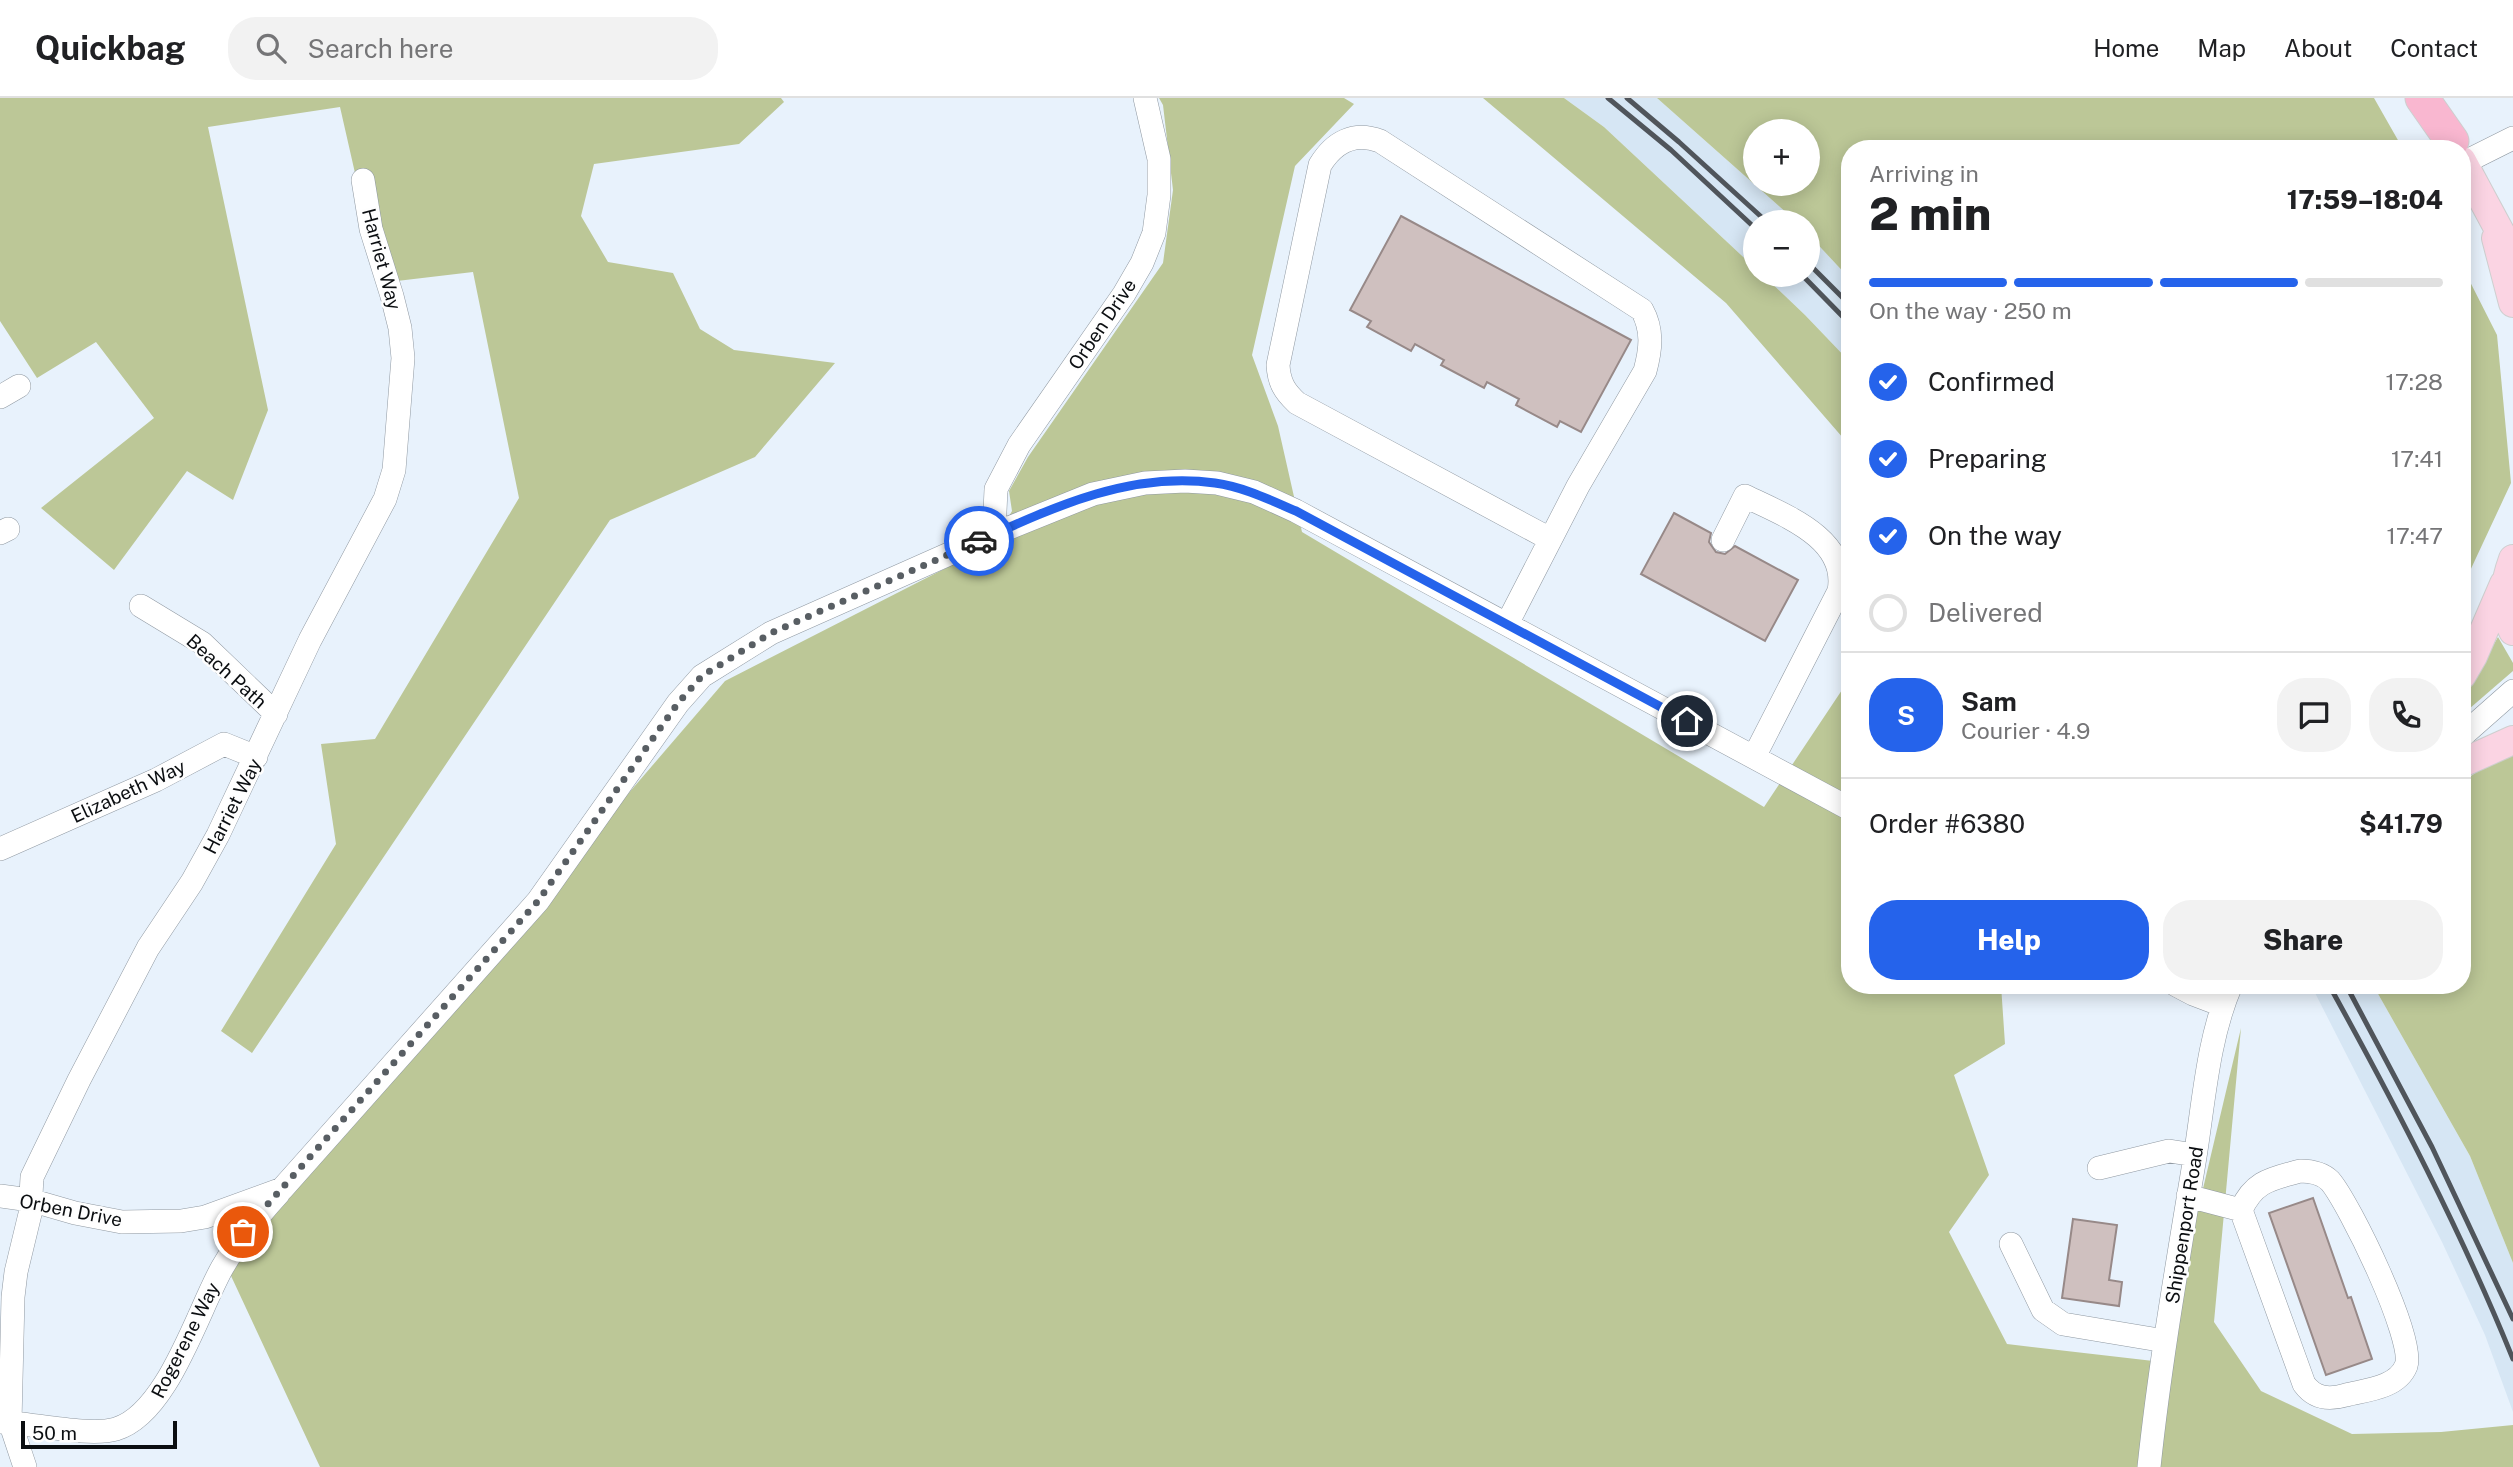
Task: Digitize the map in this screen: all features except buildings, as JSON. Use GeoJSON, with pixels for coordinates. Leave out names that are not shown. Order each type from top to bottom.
{"type":"FeatureCollection","features":[{"type":"Feature","properties":{"kind":"highway"},"geometry":{"type":"LineString","coordinates":[[2421,98],[2449,140]]}},
{"type":"Feature","properties":{"kind":"main road"},"geometry":{"type":"LineString","coordinates":[[2431,98],[2452,140]]}},
{"type":"Feature","properties":{"kind":"main road"},"geometry":{"type":"LineString","coordinates":[[2471,178],[2513,256]]}},
{"type":"Feature","properties":{"kind":"main road"},"geometry":{"type":"LineString","coordinates":[[2490,215],[2513,303]]}},
{"type":"Feature","properties":{"kind":"main road"},"geometry":{"type":"LineString","coordinates":[[2508,572],[2508,621],[2513,631]]}},
{"type":"Feature","properties":{"kind":"main road"},"geometry":{"type":"LineString","coordinates":[[2471,659],[2508,572]]}},
{"type":"Feature","properties":{"kind":"main road"},"geometry":{"type":"LineString","coordinates":[[2471,760],[2513,740]]}},
{"type":"Feature","properties":{"kind":"street","name":"Orben Drive"},"geometry":{"type":"LineString","coordinates":[[994,534],[996,489],[1019,445],[1124,294],[1142,263],[1154,233],[1159,195],[1158,159],[1145,98]]}},
{"type":"Feature","properties":{"kind":"street"},"geometry":{"type":"LineString","coordinates":[[1507,624],[1550,539],[1646,371],[1650,352],[1648,320],[1642,310],[1380,141],[1362,137],[1344,140],[1327,154],[1320,165],[1278,365],[1279,379],[1285,392],[1297,403],[1550,539]]}},
{"type":"Feature","properties":{"kind":"street"},"geometry":{"type":"LineString","coordinates":[[2471,149],[2513,138]]}},
{"type":"Feature","properties":{"kind":"street","name":"Harriet Way"},"geometry":{"type":"LineString","coordinates":[[5,1422],[13,1345],[13,1297],[30,1214],[32,1177],[148,948],[192,882],[218,835],[310,640],[385,499],[394,470],[402,348],[392,296],[371,229],[363,180]]}},
{"type":"Feature","properties":{"kind":"street","name":"Orben Drive"},"geometry":{"type":"LineString","coordinates":[[0,1196],[30,1200],[75,1213],[122,1222],[181,1221],[205,1217],[282,1189],[538,901],[678,703],[702,676],[771,633],[1063,505],[1122,486],[1185,481],[1217,483],[1254,492],[1296,511],[1841,804]]}},
{"type":"Feature","properties":{"kind":"street"},"geometry":{"type":"LineString","coordinates":[[1723,540],[1745,496],[1808,528],[1832,554],[1840,572],[1839,591],[1754,757]]}},
{"type":"Feature","properties":{"kind":"street","name":"Beach Path"},"geometry":{"type":"LineString","coordinates":[[141,606],[202,643],[276,715]]}},
{"type":"Feature","properties":{"kind":"street"},"geometry":{"type":"LineString","coordinates":[[2471,728],[2513,691]]}},
{"type":"Feature","properties":{"kind":"street","name":"Elizabeth Way"},"geometry":{"type":"LineString","coordinates":[[0,849],[156,780],[224,744],[256,757]]}},
{"type":"Feature","properties":{"kind":"street"},"geometry":{"type":"LineString","coordinates":[[2193,994],[2226,995]]}},
{"type":"Feature","properties":{"kind":"street","name":"Shippenport Road"},"geometry":{"type":"LineString","coordinates":[[2149,1467],[2165,1341],[2210,1060],[2226,995]]}},
{"type":"Feature","properties":{"kind":"street"},"geometry":{"type":"LineString","coordinates":[[2099,1168],[2169,1151],[2195,1155]]}},
{"type":"Feature","properties":{"kind":"street"},"geometry":{"type":"LineString","coordinates":[[2300,1171],[2317,1173],[2330,1181],[2377,1265],[2407,1345],[2406,1366],[2398,1377],[2385,1385],[2336,1398],[2317,1396],[2310,1392],[2304,1384],[2241,1210],[2247,1196],[2265,1181],[2300,1171]]}},
{"type":"Feature","properties":{"kind":"street","name":"Rogerene Way"},"geometry":{"type":"LineString","coordinates":[[5,1422],[97,1432],[115,1430],[141,1416],[165,1385],[221,1269],[243,1232],[282,1189]]}},
{"type":"Feature","properties":{"kind":"street"},"geometry":{"type":"LineString","coordinates":[[2188,1196],[2241,1210]]}},
{"type":"Feature","properties":{"kind":"street"},"geometry":{"type":"LineString","coordinates":[[2011,1244],[2043,1310],[2063,1324],[2165,1341]]}},
{"type":"Feature","properties":{"kind":"street"},"geometry":{"type":"LineString","coordinates":[[5,1422],[25,1467]]}},
{"type":"Feature","properties":{"kind":"shaded area"},"geometry":{"type":"Polygon","coordinates":[[[1564,98],[1657,98],[1743,174],[1743,196],[1768,196],[1783,210],[1743,210],[1743,257],[1604,127],[1564,98]]]}},
{"type":"Feature","properties":{"kind":"shaded area"},"geometry":{"type":"Polygon","coordinates":[[[1820,247],[1841,269],[1841,353],[1776,287],[1820,287],[1820,247]]]}},
{"type":"Feature","properties":{"kind":"shaded area"},"geometry":{"type":"Polygon","coordinates":[[[2316,994],[2378,994],[2470,1156],[2513,1263],[2513,1412],[2485,1335],[2442,1242],[2316,994]]]}},
{"type":"Feature","properties":{"kind":"green space"},"geometry":{"type":"Polygon","coordinates":[[[0,98],[781,98],[784,102],[739,144],[594,164],[581,216],[608,262],[673,273],[700,329],[734,350],[835,363],[755,457],[610,520],[252,1053],[221,1031],[336,844],[321,744],[375,739],[519,498],[473,272],[380,283],[340,107],[208,127],[268,410],[233,500],[187,471],[114,570],[41,508],[154,418],[96,342],[37,378],[0,321],[0,98]]]}},
{"type":"Feature","properties":{"kind":"green space"},"geometry":{"type":"Polygon","coordinates":[[[1159,98],[1344,98],[1354,104],[1295,166],[1252,355],[1278,426],[1302,532],[1764,807],[1841,692],[1841,994],[2002,994],[2005,1044],[1954,1075],[1989,1175],[1949,1232],[2007,1344],[2162,1362],[2241,1028],[2214,1322],[2261,1391],[2352,1434],[2441,1432],[2513,1425],[2513,1467],[320,1467],[225,1263],[725,681],[993,544],[1012,511],[1009,491],[1028,457],[1163,263],[1173,190],[1163,105],[1159,98]]]}},
{"type":"Feature","properties":{"kind":"green space"},"geometry":{"type":"Polygon","coordinates":[[[1483,98],[1564,98],[1604,127],[1743,257],[1743,287],[1776,287],[1841,353],[1841,436],[1726,303],[1483,98]]]}},
{"type":"Feature","properties":{"kind":"green space"},"geometry":{"type":"Polygon","coordinates":[[[1657,98],[2374,98],[2398,140],[1841,140],[1841,269],[1820,247],[1820,210],[1783,210],[1768,196],[1820,196],[1820,119],[1743,119],[1743,174],[1657,98]]]}},
{"type":"Feature","properties":{"kind":"green space"},"geometry":{"type":"Polygon","coordinates":[[[2471,284],[2497,335],[2511,483],[2471,569],[2471,284]]]}},
{"type":"Feature","properties":{"kind":"green space"},"geometry":{"type":"Polygon","coordinates":[[[2498,637],[2513,663],[2513,671],[2471,707],[2471,684],[2498,637]]]}},
{"type":"Feature","properties":{"kind":"green space"},"geometry":{"type":"Polygon","coordinates":[[[2513,754],[2513,1263],[2470,1156],[2378,994],[2471,994],[2471,776],[2499,757],[2513,754]]]}},
{"type":"Feature","properties":{"kind":"railway"},"geometry":{"type":"LineString","coordinates":[[1608,98],[1671,150],[1743,217]]}},
{"type":"Feature","properties":{"kind":"railway"},"geometry":{"type":"LineString","coordinates":[[1627,98],[1754,210]]}},
{"type":"Feature","properties":{"kind":"railway"},"geometry":{"type":"LineString","coordinates":[[1820,275],[1841,296]]}},
{"type":"Feature","properties":{"kind":"railway"},"geometry":{"type":"LineString","coordinates":[[1814,287],[1841,315]]}},
{"type":"Feature","properties":{"kind":"railway"},"geometry":{"type":"LineString","coordinates":[[2334,994],[2427,1169],[2513,1359]]}},
{"type":"Feature","properties":{"kind":"railway"},"geometry":{"type":"LineString","coordinates":[[2351,994],[2432,1147],[2513,1319]]}},
{"type":"Feature","properties":{"kind":"way so far"},"geometry":{"type":"LineString","coordinates":[[243,1232],[538,901],[607,800],[678,703],[702,676],[771,633],[979,541]]}},
{"type":"Feature","properties":{"kind":"route"},"geometry":{"type":"LineString","coordinates":[[979,541],[1063,505],[1122,486],[1185,481],[1217,483],[1254,492],[1296,511],[1687,721]]}}]}
